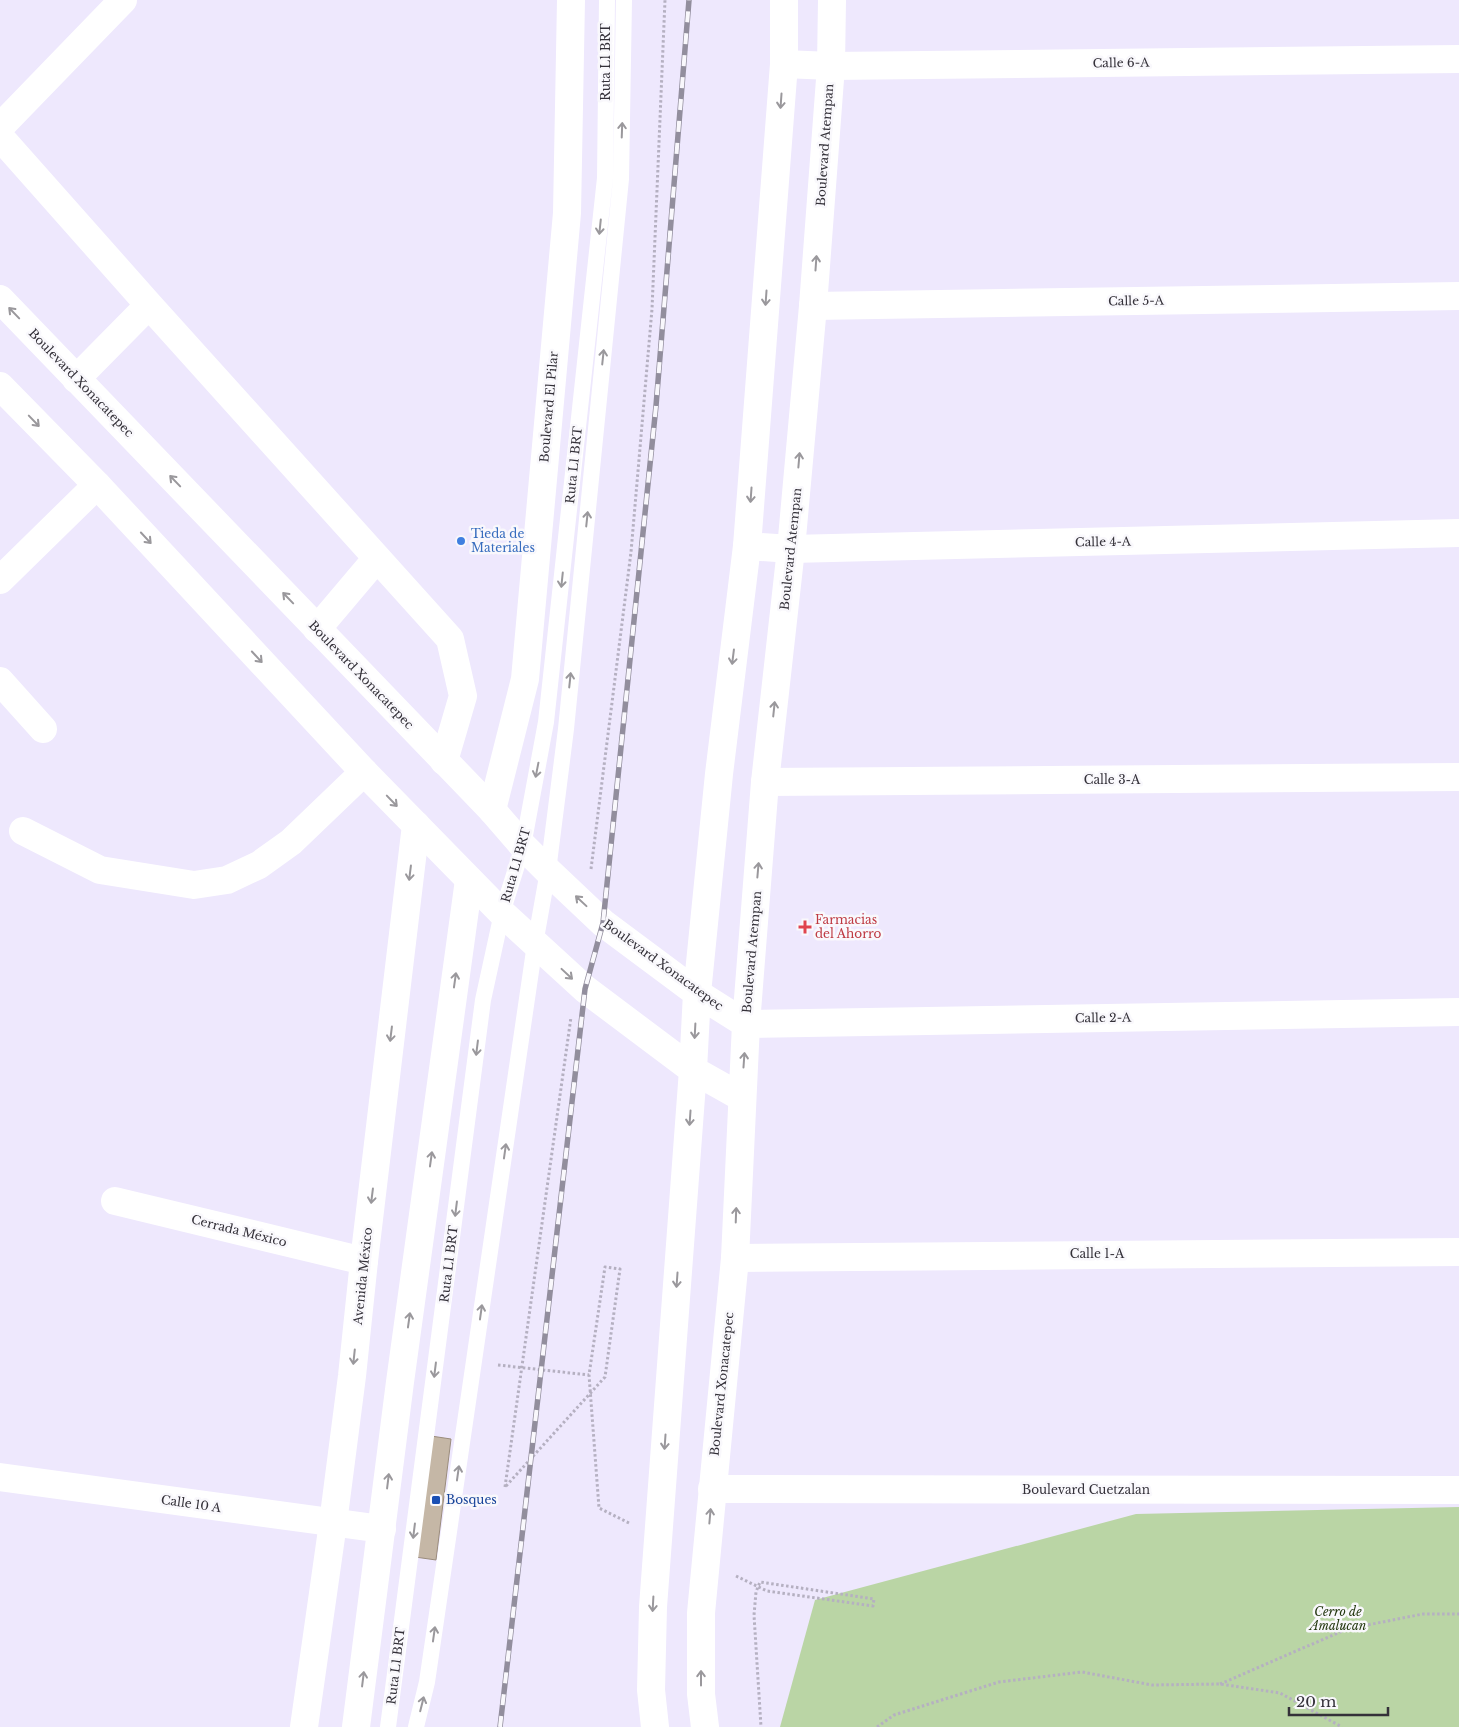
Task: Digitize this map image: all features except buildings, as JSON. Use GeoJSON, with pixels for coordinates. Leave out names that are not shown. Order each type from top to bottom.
{"type":"FeatureCollection","features":[{"type":"Feature","properties":{"kind":"street"},"geometry":{"type":"LineString","coordinates":[[0,127],[123,0]]}},
{"type":"Feature","properties":{"kind":"street","name":"Boulevard El Pilar"},"geometry":{"type":"LineString","coordinates":[[492,810],[525,679],[567,213],[571,0]]}},
{"type":"Feature","properties":{"kind":"street"},"geometry":{"type":"LineString","coordinates":[[655,1727],[651,1690],[653,1607],[693,1070],[697,993],[719,774],[747,546],[784,64],[784,0]]}},
{"type":"Feature","properties":{"kind":"street","name":"Boulevard Atempan"},"geometry":{"type":"LineString","coordinates":[[741,1097],[765,782],[791,549],[813,306],[831,66],[832,0]]}},
{"type":"Feature","properties":{"kind":"street","name":"Calle 6-A"},"geometry":{"type":"LineString","coordinates":[[784,64],[831,66],[1459,59]]}},
{"type":"Feature","properties":{"kind":"street"},"geometry":{"type":"LineString","coordinates":[[0,137],[450,639],[464,696],[444,761]]}},
{"type":"Feature","properties":{"kind":"street","name":"Calle 5-A"},"geometry":{"type":"LineString","coordinates":[[813,306],[1459,296]]}},
{"type":"Feature","properties":{"kind":"street","name":"Boulevard Xonacatepec"},"geometry":{"type":"LineString","coordinates":[[0,299],[492,810],[523,846],[548,871],[603,923],[697,993],[746,1024]]}},
{"type":"Feature","properties":{"kind":"street"},"geometry":{"type":"LineString","coordinates":[[76,378],[149,305]]}},
{"type":"Feature","properties":{"kind":"street"},"geometry":{"type":"LineString","coordinates":[[0,386],[97,485],[364,772],[502,913],[576,981],[693,1070],[741,1097]]}},
{"type":"Feature","properties":{"kind":"street"},"geometry":{"type":"LineString","coordinates":[[0,580],[97,485]]}},
{"type":"Feature","properties":{"kind":"street","name":"Calle 4-A"},"geometry":{"type":"LineString","coordinates":[[747,546],[791,549],[1459,534]]}},
{"type":"Feature","properties":{"kind":"street"},"geometry":{"type":"LineString","coordinates":[[317,629],[377,558]]}},
{"type":"Feature","properties":{"kind":"street"},"geometry":{"type":"LineString","coordinates":[[0,680],[43,729]]}},
{"type":"Feature","properties":{"kind":"street"},"geometry":{"type":"LineString","coordinates":[[23,831],[100,870],[194,885],[227,880],[259,865],[290,842],[364,772]]}},
{"type":"Feature","properties":{"kind":"street","name":"Calle 3-A"},"geometry":{"type":"LineString","coordinates":[[765,782],[1459,777]]}},
{"type":"Feature","properties":{"kind":"street","name":"Avenida México"},"geometry":{"type":"LineString","coordinates":[[304,1727],[352,1376],[416,825]]}},
{"type":"Feature","properties":{"kind":"street"},"geometry":{"type":"LineString","coordinates":[[356,1727],[400,1382],[469,880]]}},
{"type":"Feature","properties":{"kind":"street","name":"Calle 2-A"},"geometry":{"type":"LineString","coordinates":[[746,1024],[1459,1012]]}},
{"type":"Feature","properties":{"kind":"street","name":"Boulevard Xonacatepec"},"geometry":{"type":"LineString","coordinates":[[705,1727],[701,1694],[701,1613],[735,1258],[741,1097]]}},
{"type":"Feature","properties":{"kind":"street","name":"Cerrada México"},"geometry":{"type":"LineString","coordinates":[[115,1201],[364,1261]]}},
{"type":"Feature","properties":{"kind":"street","name":"Calle 1-A"},"geometry":{"type":"LineString","coordinates":[[735,1258],[1459,1252]]}},
{"type":"Feature","properties":{"kind":"street","name":"Calle 10 A"},"geometry":{"type":"LineString","coordinates":[[0,1477],[382,1529]]}},
{"type":"Feature","properties":{"kind":"street","name":"Boulevard Cuetzalan"},"geometry":{"type":"LineString","coordinates":[[712,1489],[1459,1490]]}},
{"type":"Feature","properties":{"kind":"lane","name":"Ruta L1 BRT"},"geometry":{"type":"LineString","coordinates":[[388,1727],[483,1000],[502,913],[523,846],[546,722],[605,178],[606,0]]}},
{"type":"Feature","properties":{"kind":"lane","name":"Ruta L1 BRT"},"geometry":{"type":"LineString","coordinates":[[416,1727],[429,1672],[535,944],[548,871],[566,729],[621,179],[624,0]]}},
{"type":"Feature","properties":{"kind":"path"},"geometry":{"type":"LineString","coordinates":[[586,906],[631,552],[651,328],[664,0]]}},
{"type":"Feature","properties":{"kind":"path"},"geometry":{"type":"LineString","coordinates":[[495,1364],[589,1375],[605,1266],[620,1269],[605,1377],[505,1486],[576,981]]}},
{"type":"Feature","properties":{"kind":"path"},"geometry":{"type":"LineString","coordinates":[[761,1727],[754,1615],[756,1592],[760,1582],[874,1599],[873,1606],[767,1591]]}},
{"type":"Feature","properties":{"kind":"path"},"geometry":{"type":"LineString","coordinates":[[1220,1684],[1347,1629],[1423,1614],[1459,1614]]}},
{"type":"Feature","properties":{"kind":"path"},"geometry":{"type":"LineString","coordinates":[[877,1727],[894,1715],[999,1682],[1082,1672],[1152,1685],[1220,1684],[1280,1693],[1342,1727]]}},
{"type":"Feature","properties":{"kind":"green space","name":"Cerro de Amalucan"},"geometry":{"type":"Polygon","coordinates":[[[1459,1507],[1459,1727],[780,1727],[815,1600],[1136,1514],[1459,1507]]]}},
{"type":"Feature","properties":{"kind":"railway"},"geometry":{"type":"LineString","coordinates":[[500,1727],[585,989],[603,923],[656,406],[689,0]]}},
{"type":"Feature","properties":{"kind":"place","name":"Tieda de Materiales"},"geometry":{"type":"Point","coordinates":[461,541]}},
{"type":"Feature","properties":{"kind":"place","name":"Farmacias del Ahorro"},"geometry":{"type":"Point","coordinates":[805,927]}},
{"type":"Feature","properties":{"kind":"place","name":"Bosques"},"geometry":{"type":"Point","coordinates":[436,1500]}}]}
